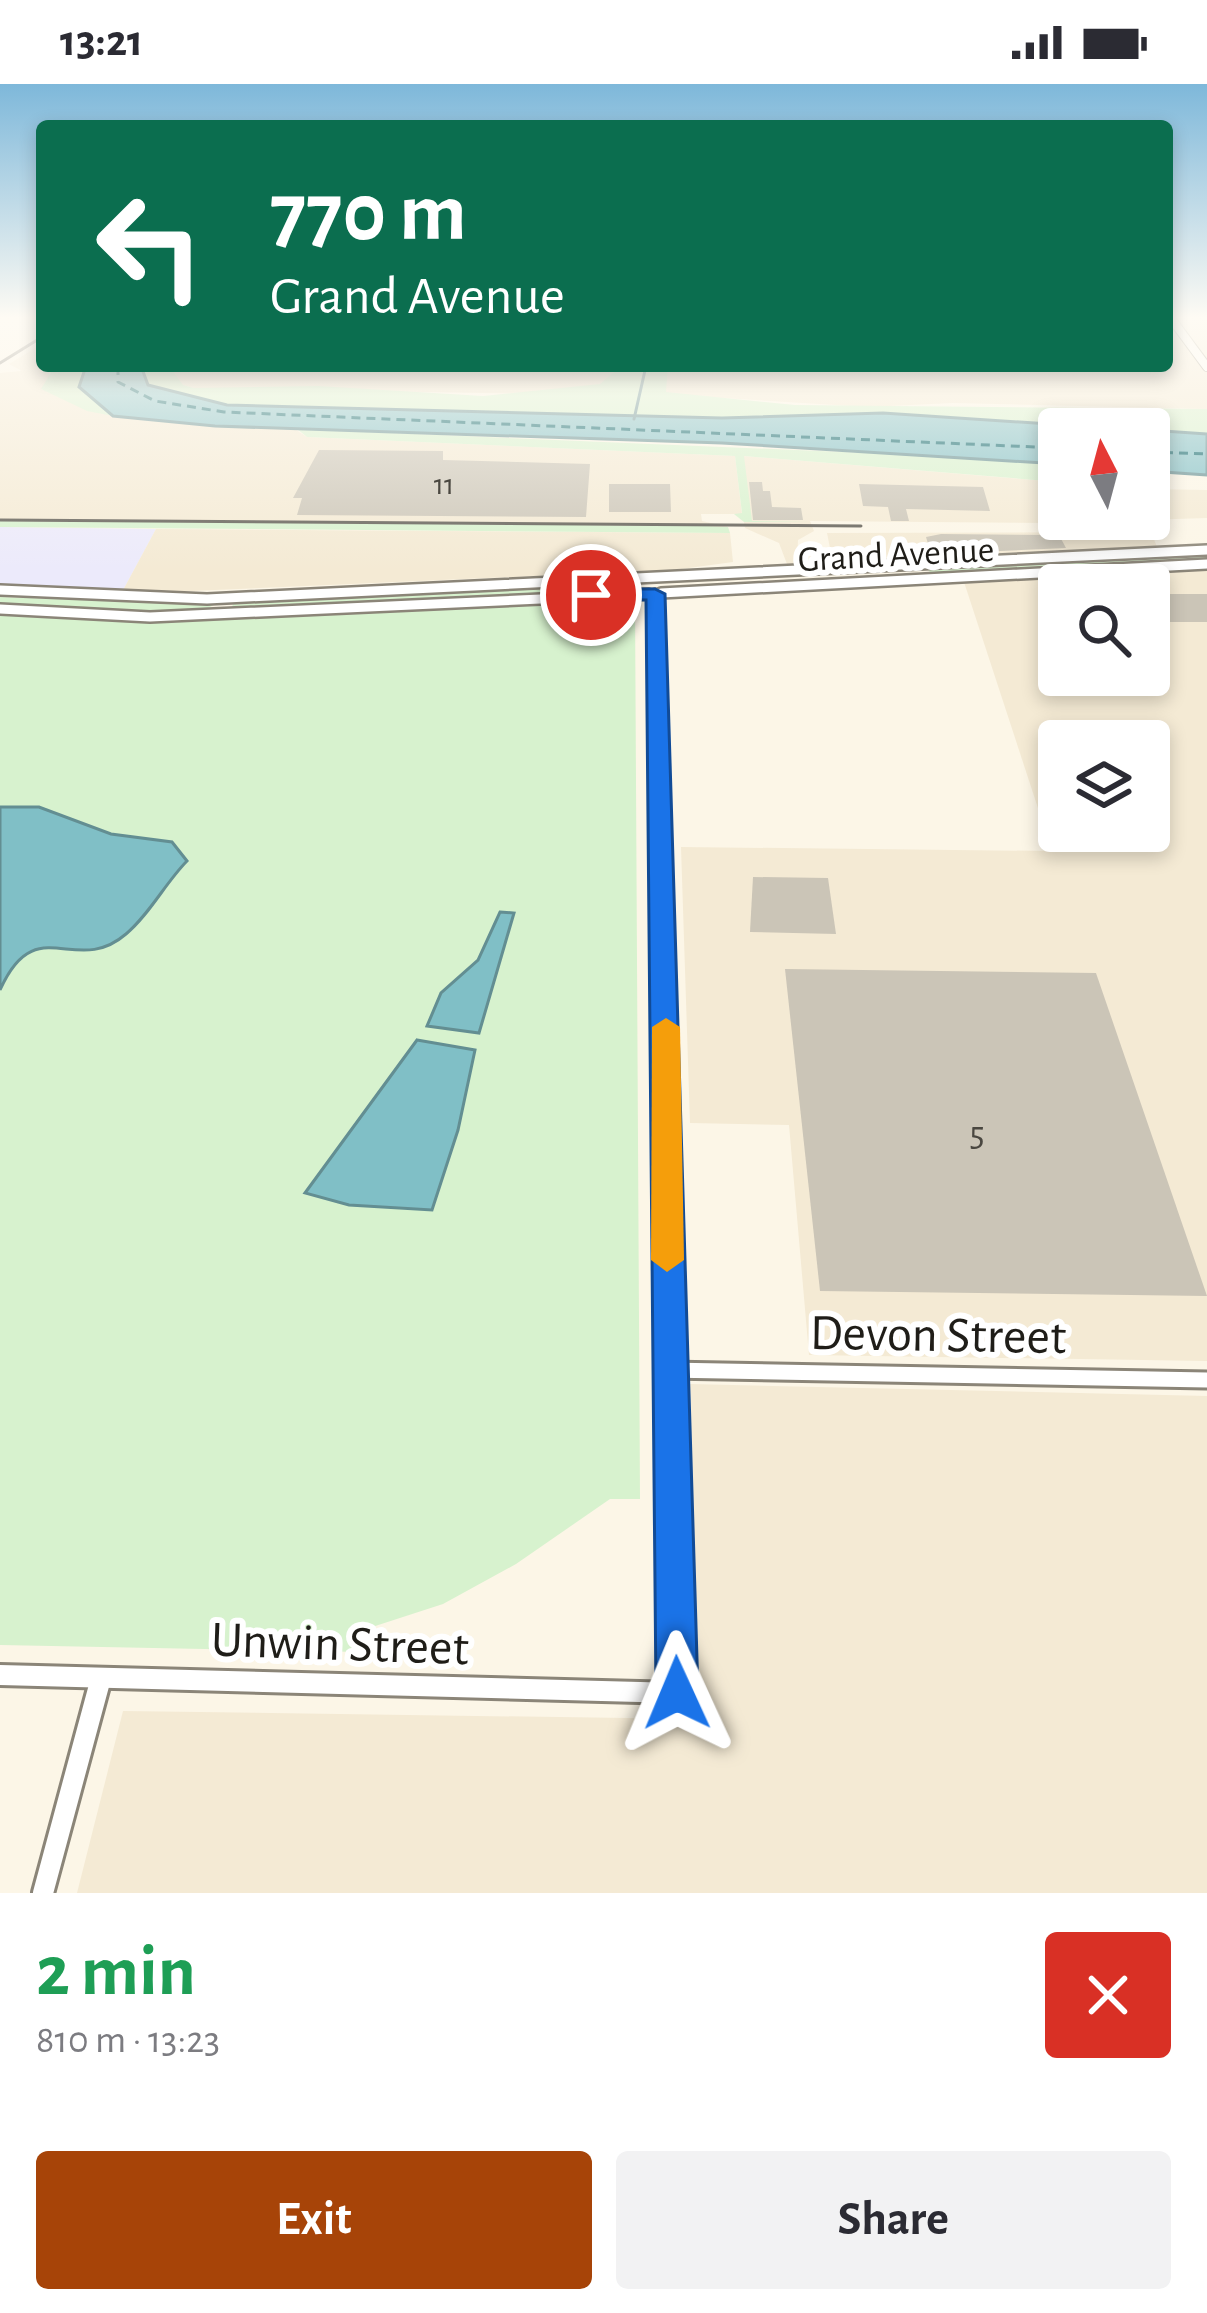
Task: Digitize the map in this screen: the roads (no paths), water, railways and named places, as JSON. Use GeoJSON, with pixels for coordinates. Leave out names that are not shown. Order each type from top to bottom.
{"type":"FeatureCollection","features":[{"type":"Feature","properties":{"kind":"street","name":"Grand Avenue"},"geometry":{"type":"LineString","coordinates":[[0,590],[112,599],[225,598],[1207,550]]}},
{"type":"Feature","properties":{"kind":"street"},"geometry":{"type":"LineString","coordinates":[[916,563],[923,578]]}},
{"type":"Feature","properties":{"kind":"street","name":"Grand Avenue"},"geometry":{"type":"LineString","coordinates":[[0,609],[96,616],[221,614],[653,588],[1207,564]]}},
{"type":"Feature","properties":{"kind":"street"},"geometry":{"type":"LineString","coordinates":[[832,568],[839,583]]}},
{"type":"Feature","properties":{"kind":"street","name":"Grand Avenue"},"geometry":{"type":"LineString","coordinates":[[583,580],[653,588],[736,572]]}},
{"type":"Feature","properties":{"kind":"street"},"geometry":{"type":"LineString","coordinates":[[653,588],[668,1370]]}},
{"type":"Feature","properties":{"kind":"street"},"geometry":{"type":"LineString","coordinates":[[221,614],[225,598]]}},
{"type":"Feature","properties":{"kind":"street","name":"Devon Street"},"geometry":{"type":"LineString","coordinates":[[668,1370],[1207,1380]]}},
{"type":"Feature","properties":{"kind":"street","name":"Unwin Street"},"geometry":{"type":"LineString","coordinates":[[0,1675],[677,1693],[668,1370]]}},
{"type":"Feature","properties":{"kind":"street"},"geometry":{"type":"LineString","coordinates":[[43,1893],[100,1678]]}},
{"type":"Feature","properties":{"kind":"water"},"geometry":{"type":"Polygon","coordinates":[[[96,401],[722,418],[883,413],[1038,423],[1038,463],[722,443],[215,426],[113,416],[96,401]]]}},
{"type":"Feature","properties":{"kind":"water"},"geometry":{"type":"Polygon","coordinates":[[[1170,431],[1207,434],[1207,475],[1170,472],[1170,431]]]}},
{"type":"Feature","properties":{"kind":"water"},"geometry":{"type":"Polygon","coordinates":[[[0,807],[39,807],[111,834],[172,842],[187,861],[126,934],[90,950],[42,948],[28,953],[0,990],[0,807]]]}},
{"type":"Feature","properties":{"kind":"water"},"geometry":{"type":"Polygon","coordinates":[[[500,912],[514,913],[479,1033],[427,1026],[441,993],[478,960],[500,912]]]}},
{"type":"Feature","properties":{"kind":"water"},"geometry":{"type":"Polygon","coordinates":[[[417,1040],[475,1050],[458,1130],[432,1210],[349,1205],[305,1193],[417,1040]]]}},
{"type":"Feature","properties":{"kind":"waterway"},"geometry":{"type":"LineString","coordinates":[[634,419],[638,401]]}},
{"type":"Feature","properties":{"kind":"tram line"},"geometry":{"type":"LineString","coordinates":[[0,520],[861,526]]}}]}
